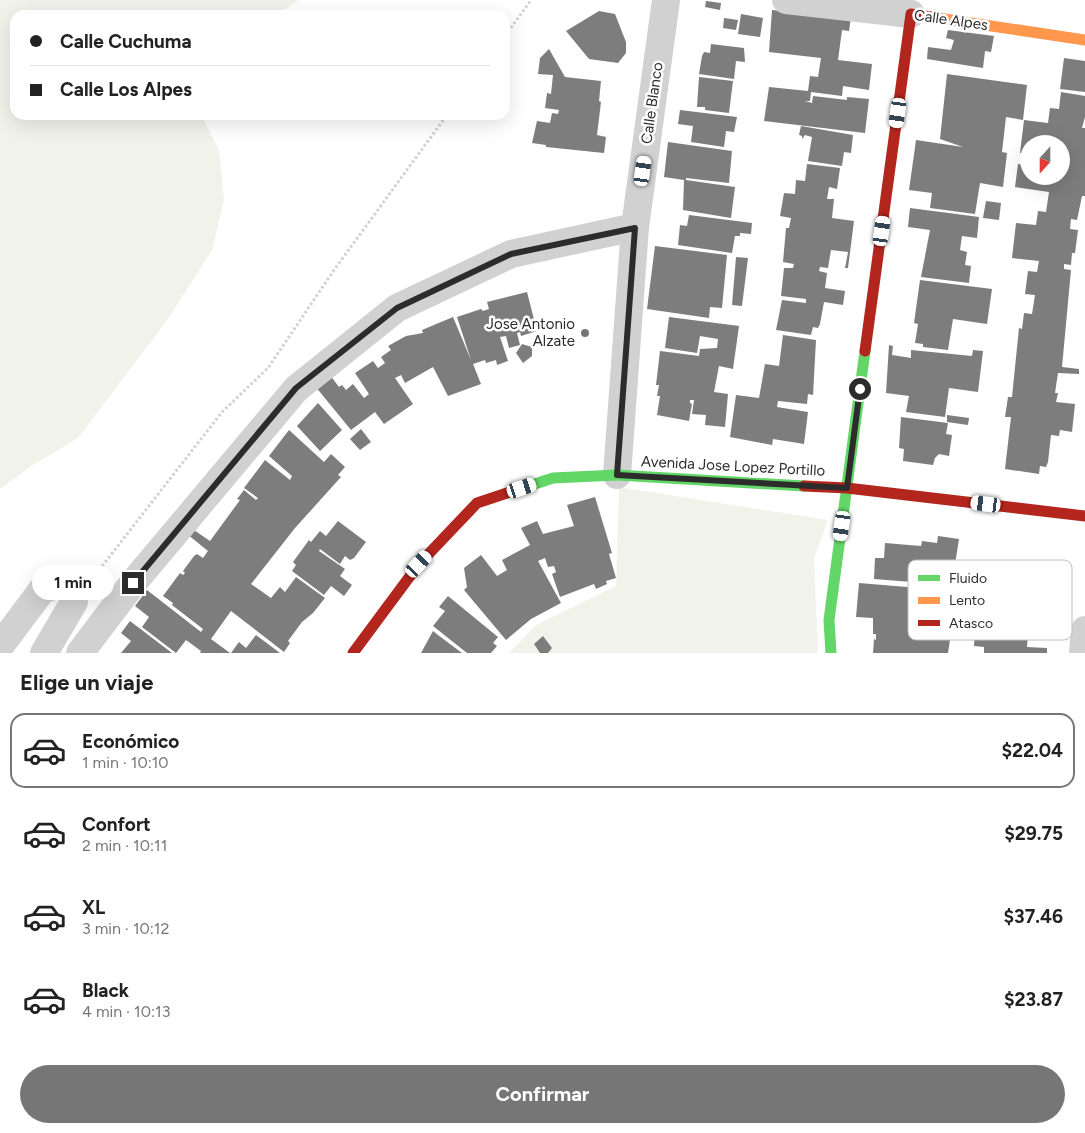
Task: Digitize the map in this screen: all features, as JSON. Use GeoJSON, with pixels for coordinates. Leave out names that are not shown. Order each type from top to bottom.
{"type":"FeatureCollection","features":[{"type":"Feature","properties":{"kind":"street","name":"Calle Blanco"},"geometry":{"type":"LineString","coordinates":[[617,475],[635,228],[666,0]]}},
{"type":"Feature","properties":{"kind":"street","name":"Calle Alpes"},"geometry":{"type":"LineString","coordinates":[[786,0],[911,14],[1085,40]]}},
{"type":"Feature","properties":{"kind":"street"},"geometry":{"type":"LineString","coordinates":[[831,653],[829,620],[911,14]]}},
{"type":"Feature","properties":{"kind":"street"},"geometry":{"type":"LineString","coordinates":[[80,653],[133,583],[296,388],[397,308],[511,254],[635,228]]}},
{"type":"Feature","properties":{"kind":"street","name":"Avenida Jose Lopez Portillo"},"geometry":{"type":"LineString","coordinates":[[352,653],[419,564],[477,503],[553,478],[617,475],[847,488],[1085,516]]}},
{"type":"Feature","properties":{"kind":"street"},"geometry":{"type":"LineString","coordinates":[[0,646],[42,590],[59,584],[73,589],[74,602],[44,653]]}},
{"type":"Feature","properties":{"kind":"street"},"geometry":{"type":"LineString","coordinates":[[1083,653],[1085,630]]}},
{"type":"Feature","properties":{"kind":"path"},"geometry":{"type":"LineString","coordinates":[[510,29],[531,0]]}},
{"type":"Feature","properties":{"kind":"path"},"geometry":{"type":"LineString","coordinates":[[74,602],[222,412],[268,368],[334,270],[443,120]]}},
{"type":"Feature","properties":{"kind":"shaded area"},"geometry":{"type":"Polygon","coordinates":[[[0,0],[299,0],[284,10],[10,10],[10,120],[204,120],[219,150],[224,200],[212,250],[168,319],[78,438],[33,465],[0,489],[0,0]]]}},
{"type":"Feature","properties":{"kind":"shaded area"},"geometry":{"type":"Polygon","coordinates":[[[619,487],[828,520],[814,558],[818,653],[509,653],[536,625],[616,586],[619,487]]]}},
{"type":"Feature","properties":{"kind":"building"},"geometry":{"type":"Polygon","coordinates":[[[706,1],[721,3],[720,10],[705,7],[706,1]]]}},
{"type":"Feature","properties":{"kind":"building"},"geometry":{"type":"Polygon","coordinates":[[[772,10],[851,17],[849,31],[842,30],[838,60],[872,64],[869,90],[843,86],[842,96],[811,92],[810,101],[805,101],[812,103],[813,96],[847,100],[847,97],[869,99],[865,133],[764,121],[769,87],[808,91],[810,76],[818,77],[821,58],[769,52],[772,10]]]}},
{"type":"Feature","properties":{"kind":"building"},"geometry":{"type":"Polygon","coordinates":[[[599,11],[615,14],[626,42],[626,53],[618,63],[589,59],[566,31],[599,11]]]}},
{"type":"Feature","properties":{"kind":"building"},"geometry":{"type":"Polygon","coordinates":[[[741,14],[763,18],[760,37],[738,34],[741,14]]]}},
{"type":"Feature","properties":{"kind":"building"},"geometry":{"type":"Polygon","coordinates":[[[724,18],[738,20],[736,30],[723,28],[724,18]]]}},
{"type":"Feature","properties":{"kind":"building"},"geometry":{"type":"Polygon","coordinates":[[[948,30],[994,36],[991,52],[985,51],[983,68],[927,59],[928,47],[951,50],[954,40],[946,38],[948,30]]]}},
{"type":"Feature","properties":{"kind":"building"},"geometry":{"type":"Polygon","coordinates":[[[711,44],[744,48],[745,62],[736,61],[734,79],[699,74],[702,56],[704,52],[710,53],[711,44]]]}},
{"type":"Feature","properties":{"kind":"building"},"geometry":{"type":"Polygon","coordinates":[[[549,49],[565,77],[601,81],[599,101],[601,102],[597,135],[606,137],[604,153],[546,147],[546,145],[532,143],[537,121],[550,123],[552,113],[558,114],[559,110],[545,108],[547,93],[551,94],[553,75],[538,74],[540,58],[549,49]]]}},
{"type":"Feature","properties":{"kind":"building"},"geometry":{"type":"Polygon","coordinates":[[[1064,58],[1085,61],[1085,92],[1060,89],[1064,58]]]}},
{"type":"Feature","properties":{"kind":"building"},"geometry":{"type":"Polygon","coordinates":[[[947,74],[1027,85],[1023,120],[1006,117],[1002,152],[1007,153],[1003,187],[980,183],[975,214],[930,208],[932,193],[909,190],[916,140],[963,147],[940,139],[947,74]]]}},
{"type":"Feature","properties":{"kind":"building"},"geometry":{"type":"Polygon","coordinates":[[[699,77],[733,81],[729,113],[697,107],[699,77]]]}},
{"type":"Feature","properties":{"kind":"building"},"geometry":{"type":"Polygon","coordinates":[[[1061,92],[1085,96],[1085,117],[1082,128],[1085,128],[1085,196],[1082,196],[1077,220],[1071,219],[1070,229],[1078,230],[1075,253],[1072,253],[1071,265],[1064,264],[1064,269],[1071,270],[1062,367],[1079,369],[1079,374],[1058,373],[1055,393],[1058,393],[1056,402],[1075,404],[1072,432],[1060,430],[1059,436],[1051,435],[1048,462],[1046,467],[1040,466],[1039,474],[1005,469],[1011,417],[1005,417],[1008,397],[1012,397],[1019,328],[1022,329],[1024,313],[1032,314],[1035,295],[1025,294],[1028,271],[1037,272],[1039,261],[1012,258],[1016,223],[1036,225],[1038,211],[1046,212],[1049,192],[1015,187],[1018,164],[1020,164],[1020,185],[1070,185],[1070,135],[1022,135],[1024,120],[1048,123],[1050,108],[1059,109],[1061,92]]]}},
{"type":"Feature","properties":{"kind":"building"},"geometry":{"type":"Polygon","coordinates":[[[680,110],[737,117],[734,132],[726,131],[724,147],[691,142],[693,126],[678,124],[680,110]]]}},
{"type":"Feature","properties":{"kind":"building"},"geometry":{"type":"Polygon","coordinates":[[[801,126],[853,135],[851,153],[844,152],[842,166],[808,161],[812,137],[805,135],[802,139],[802,136],[799,135],[801,126]]]}},
{"type":"Feature","properties":{"kind":"building"},"geometry":{"type":"Polygon","coordinates":[[[668,142],[732,151],[729,183],[686,178],[686,180],[735,187],[731,218],[683,210],[684,180],[664,177],[668,142]]]}},
{"type":"Feature","properties":{"kind":"building"},"geometry":{"type":"Polygon","coordinates":[[[807,164],[840,168],[837,189],[829,187],[827,199],[834,199],[832,218],[854,221],[848,268],[845,268],[848,252],[831,250],[828,268],[820,267],[819,271],[827,273],[825,288],[845,291],[843,305],[824,302],[820,324],[818,328],[813,327],[811,335],[776,330],[782,300],[806,303],[806,299],[781,296],[784,268],[793,268],[794,264],[783,262],[786,228],[789,228],[791,218],[780,216],[784,193],[795,194],[796,180],[805,181],[807,164]]]}},
{"type":"Feature","properties":{"kind":"building"},"geometry":{"type":"Polygon","coordinates":[[[986,201],[1001,203],[999,220],[983,218],[986,201]]]}},
{"type":"Feature","properties":{"kind":"building"},"geometry":{"type":"Polygon","coordinates":[[[910,208],[979,217],[977,238],[962,236],[960,250],[967,252],[965,265],[971,266],[969,283],[921,277],[930,230],[908,227],[910,208]]]}},
{"type":"Feature","properties":{"kind":"building"},"geometry":{"type":"Polygon","coordinates":[[[689,215],[752,223],[751,234],[740,233],[740,236],[735,236],[732,253],[678,245],[680,225],[687,226],[689,215]]]}},
{"type":"Feature","properties":{"kind":"building"},"geometry":{"type":"Polygon","coordinates":[[[655,246],[727,255],[722,308],[710,307],[709,318],[647,309],[655,246]]]}},
{"type":"Feature","properties":{"kind":"building"},"geometry":{"type":"Polygon","coordinates":[[[736,257],[748,258],[742,306],[732,305],[736,257]]]}},
{"type":"Feature","properties":{"kind":"building"},"geometry":{"type":"Polygon","coordinates":[[[920,280],[992,289],[987,324],[953,319],[948,350],[923,347],[923,344],[915,343],[918,324],[914,323],[920,280]]]}},
{"type":"Feature","properties":{"kind":"building"},"geometry":{"type":"Polygon","coordinates":[[[527,292],[537,331],[521,336],[520,332],[517,333],[520,345],[509,348],[506,336],[500,337],[508,361],[497,365],[496,360],[486,363],[485,360],[473,364],[481,384],[448,396],[433,367],[405,383],[401,375],[395,378],[413,404],[384,424],[375,412],[351,430],[315,386],[330,375],[339,387],[342,385],[346,390],[353,384],[364,398],[369,394],[355,373],[373,361],[378,368],[385,363],[381,357],[391,350],[388,346],[406,336],[423,333],[422,330],[453,317],[471,360],[457,317],[481,309],[483,311],[489,309],[487,302],[527,292]]]}},
{"type":"Feature","properties":{"kind":"building"},"geometry":{"type":"Polygon","coordinates":[[[669,317],[739,326],[733,369],[719,366],[714,392],[728,394],[725,427],[705,425],[706,415],[692,414],[694,400],[690,400],[692,404],[689,421],[657,415],[660,396],[657,396],[659,385],[656,385],[660,351],[699,356],[700,349],[717,348],[718,339],[700,336],[697,353],[665,348],[669,317]]]}},
{"type":"Feature","properties":{"kind":"building"},"geometry":{"type":"Polygon","coordinates":[[[783,335],[816,340],[813,395],[808,394],[807,404],[778,401],[777,407],[808,412],[804,444],[773,439],[772,445],[730,437],[736,395],[759,398],[765,364],[779,366],[783,335]]]}},
{"type":"Feature","properties":{"kind":"building"},"geometry":{"type":"Polygon","coordinates":[[[522,344],[532,347],[532,356],[523,363],[516,353],[522,344]]]}},
{"type":"Feature","properties":{"kind":"building"},"geometry":{"type":"Polygon","coordinates":[[[889,345],[893,346],[892,355],[911,358],[911,350],[972,356],[973,350],[983,351],[978,392],[949,388],[945,417],[906,412],[909,396],[886,393],[889,345]]]}},
{"type":"Feature","properties":{"kind":"building"},"geometry":{"type":"Polygon","coordinates":[[[318,403],[342,430],[320,451],[297,426],[318,403]]]}},
{"type":"Feature","properties":{"kind":"building"},"geometry":{"type":"Polygon","coordinates":[[[947,415],[969,418],[968,425],[947,422],[947,415]]]}},
{"type":"Feature","properties":{"kind":"building"},"geometry":{"type":"Polygon","coordinates":[[[901,417],[948,423],[946,434],[952,435],[949,456],[939,454],[935,458],[933,465],[903,461],[904,449],[899,448],[901,417]]]}},
{"type":"Feature","properties":{"kind":"building"},"geometry":{"type":"Polygon","coordinates":[[[361,429],[371,442],[360,450],[350,439],[361,429]]]}},
{"type":"Feature","properties":{"kind":"building"},"geometry":{"type":"Polygon","coordinates":[[[289,430],[324,462],[331,454],[345,467],[338,475],[341,477],[295,528],[251,584],[271,598],[280,587],[285,592],[296,577],[325,598],[313,613],[302,622],[288,641],[290,643],[284,652],[231,611],[211,639],[230,653],[200,653],[201,651],[186,640],[176,653],[142,627],[149,617],[135,606],[147,590],[201,632],[203,629],[163,596],[180,573],[183,575],[185,573],[183,571],[194,556],[197,554],[203,558],[208,551],[187,534],[191,528],[210,541],[240,500],[237,499],[244,490],[256,500],[258,498],[244,488],[265,460],[290,480],[292,476],[269,456],[289,430]]]}},
{"type":"Feature","properties":{"kind":"building"},"geometry":{"type":"Polygon","coordinates":[[[595,497],[612,553],[609,554],[616,578],[606,581],[607,584],[596,589],[594,584],[560,597],[552,574],[556,572],[554,566],[548,567],[545,558],[538,561],[561,603],[531,619],[506,640],[464,590],[467,587],[464,568],[481,555],[497,576],[507,570],[502,560],[530,545],[521,528],[537,521],[543,534],[574,526],[567,505],[595,497]]]}},
{"type":"Feature","properties":{"kind":"building"},"geometry":{"type":"Polygon","coordinates":[[[338,521],[366,542],[354,558],[350,560],[345,556],[340,564],[320,549],[319,551],[345,569],[340,576],[352,585],[344,596],[331,586],[324,595],[292,571],[296,565],[293,562],[309,540],[311,542],[320,531],[326,536],[338,521]]]}},
{"type":"Feature","properties":{"kind":"building"},"geometry":{"type":"Polygon","coordinates":[[[938,536],[959,539],[956,560],[908,560],[908,582],[874,579],[875,558],[884,558],[885,543],[921,546],[922,541],[937,543],[938,536]]]}},
{"type":"Feature","properties":{"kind":"building"},"geometry":{"type":"Polygon","coordinates":[[[859,583],[908,587],[908,640],[950,640],[948,653],[873,653],[876,634],[873,634],[873,618],[856,617],[859,583]]]}},
{"type":"Feature","properties":{"kind":"building"},"geometry":{"type":"Polygon","coordinates":[[[448,596],[498,637],[493,643],[497,646],[491,653],[467,653],[433,626],[445,611],[439,607],[448,596]]]}},
{"type":"Feature","properties":{"kind":"building"},"geometry":{"type":"Polygon","coordinates":[[[130,621],[172,653],[121,653],[131,641],[121,633],[130,621]]]}},
{"type":"Feature","properties":{"kind":"building"},"geometry":{"type":"Polygon","coordinates":[[[433,631],[438,635],[462,653],[421,653],[433,631]]]}},
{"type":"Feature","properties":{"kind":"building"},"geometry":{"type":"Polygon","coordinates":[[[256,635],[280,653],[231,653],[239,642],[246,648],[256,635]]]}},
{"type":"Feature","properties":{"kind":"building"},"geometry":{"type":"Polygon","coordinates":[[[543,636],[552,648],[548,653],[540,653],[534,644],[543,636]]]}},
{"type":"Feature","properties":{"kind":"building"},"geometry":{"type":"Polygon","coordinates":[[[974,640],[1028,640],[1027,647],[1047,648],[1047,653],[984,653],[984,647],[974,646],[974,640]]]}},
{"type":"Feature","properties":{"kind":"traffic: fast"},"geometry":{"type":"LineString","coordinates":[[831,653],[829,620],[865,351]]}},
{"type":"Feature","properties":{"kind":"traffic: fast"},"geometry":{"type":"LineString","coordinates":[[507,493],[553,478],[617,475],[804,486]]}},
{"type":"Feature","properties":{"kind":"traffic: slow"},"geometry":{"type":"LineString","coordinates":[[938,18],[1085,40]]}},
{"type":"Feature","properties":{"kind":"traffic: jam"},"geometry":{"type":"LineString","coordinates":[[865,351],[911,14],[938,18]]}},
{"type":"Feature","properties":{"kind":"traffic: jam"},"geometry":{"type":"LineString","coordinates":[[804,486],[847,488],[1085,516]]}},
{"type":"Feature","properties":{"kind":"traffic: jam"},"geometry":{"type":"LineString","coordinates":[[353,653],[419,564],[477,503],[507,493]]}},
{"type":"Feature","properties":{"kind":"place","name":"Jose Antonio Alzate"},"geometry":{"type":"Point","coordinates":[585,333]}},
{"type":"Feature","properties":{"kind":"route"},"geometry":{"type":"LineString","coordinates":[[133,583],[296,388],[397,308],[511,254],[635,228],[617,475],[847,488],[860,389]]}}]}
